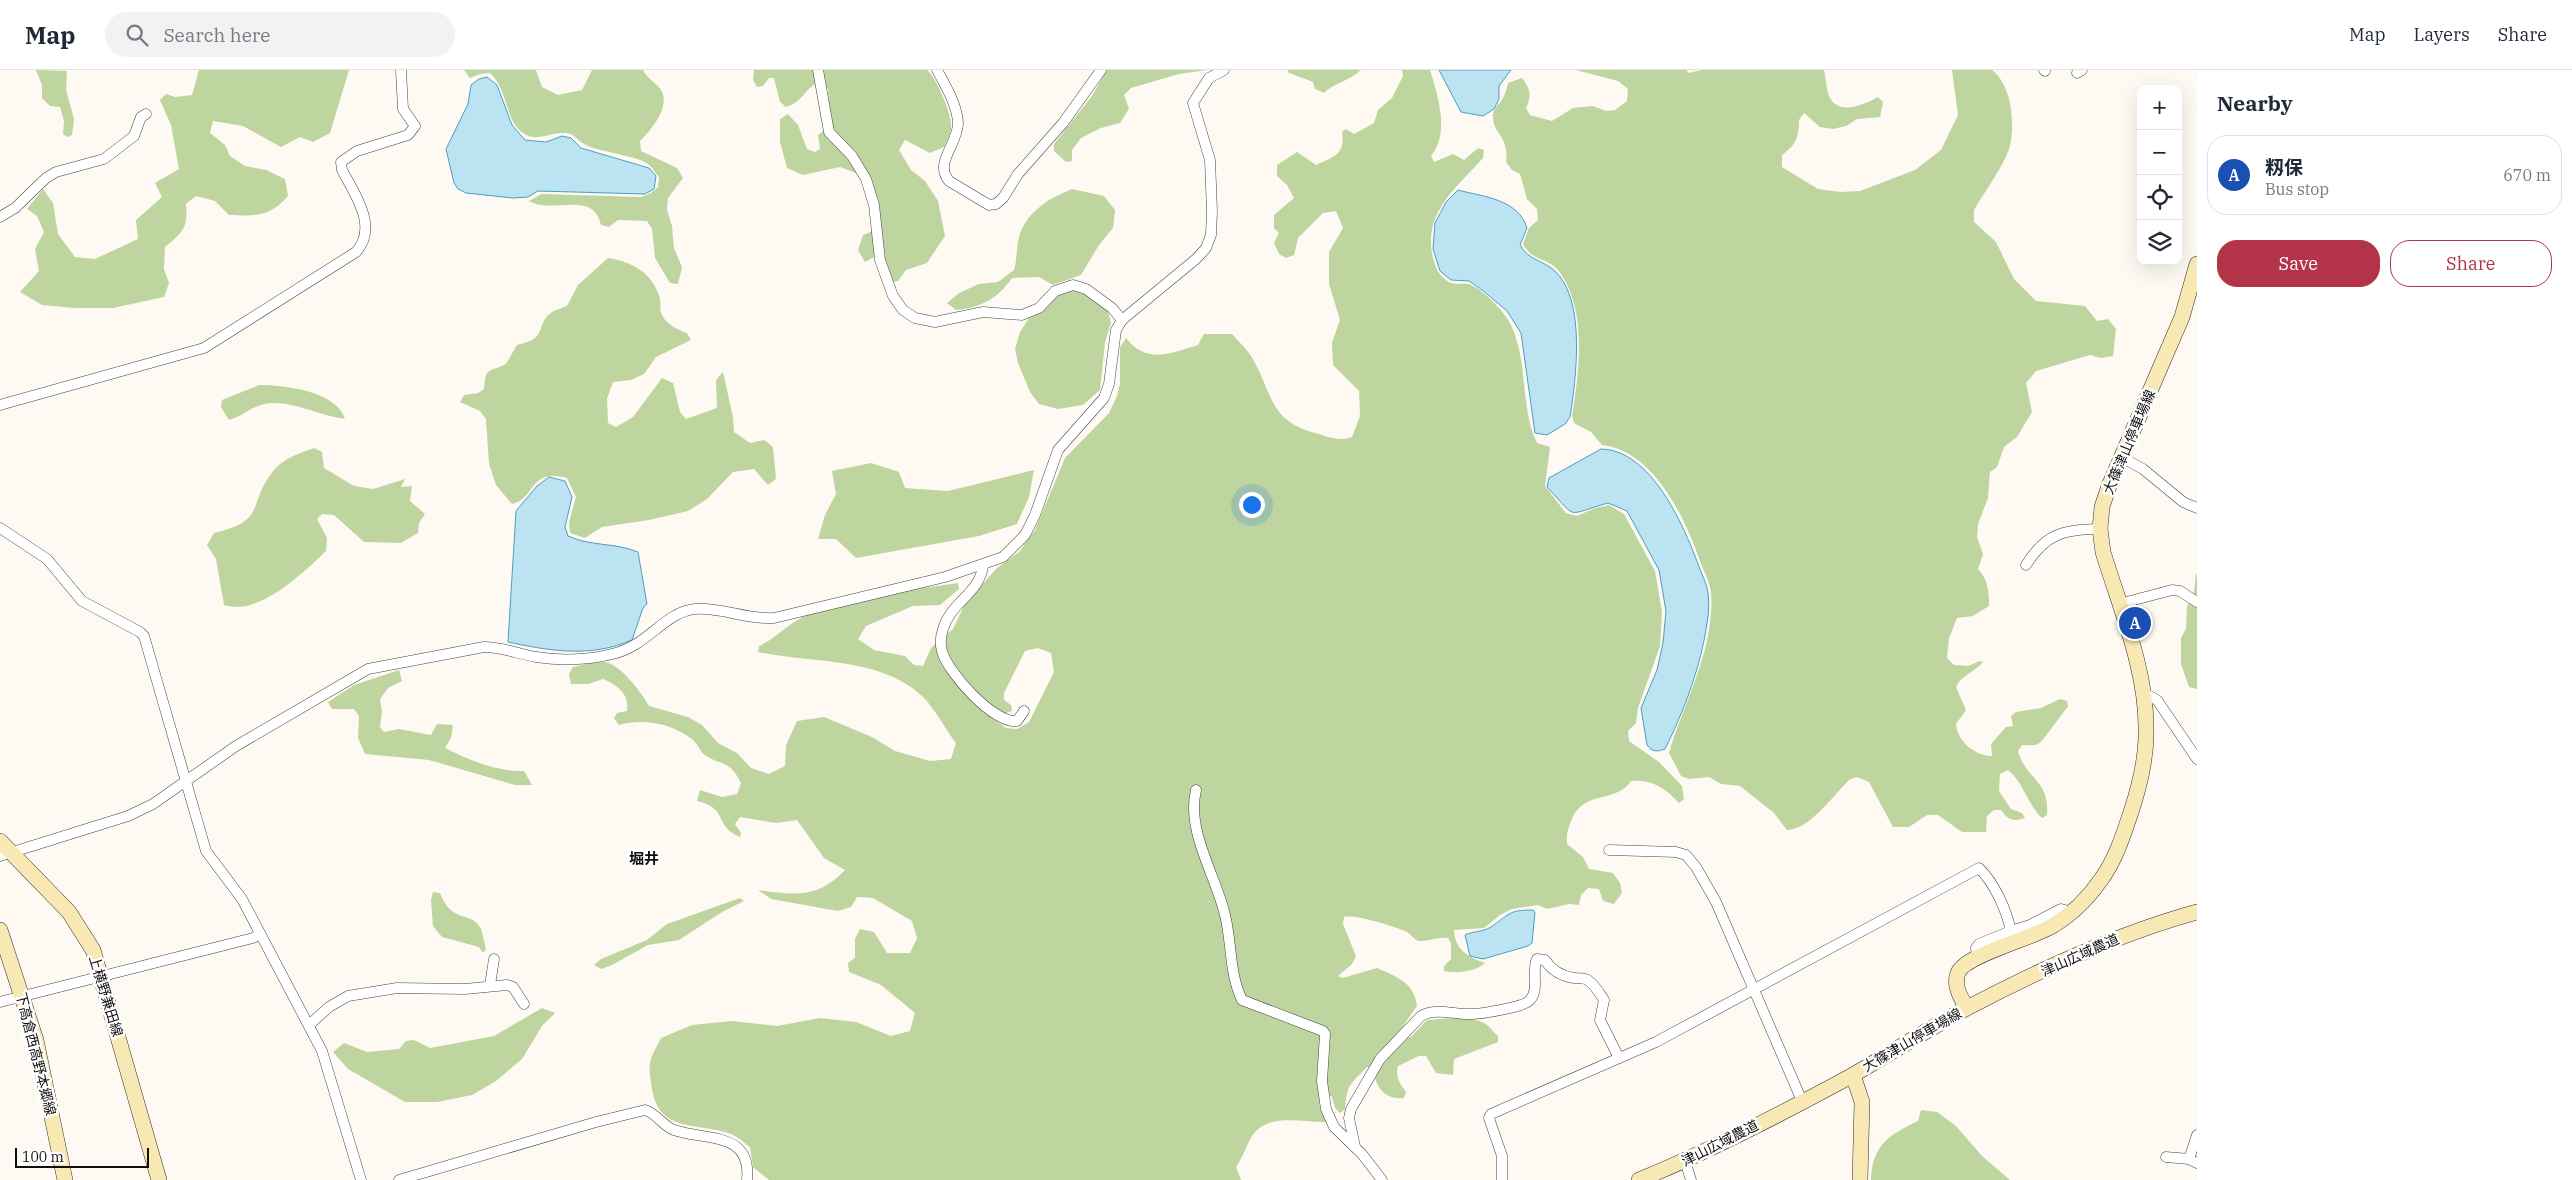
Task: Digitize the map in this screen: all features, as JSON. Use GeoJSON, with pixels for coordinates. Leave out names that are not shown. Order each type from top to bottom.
{"type":"FeatureCollection","features":[{"type":"Feature","properties":{"kind":"main road","name":"大篠津山停車場線"},"geometry":{"type":"LineString","coordinates":[[1860,1180],[1862,1102],[1853,1074],[1967,1008],[1956,984],[1958,973],[1965,963],[1977,956],[2038,934],[2071,912],[2088,896],[2110,867],[2128,822],[2144,760],[2146,728],[2144,693],[2104,552],[2100,529],[2102,506],[2121,457],[2182,317],[2197,264]]}},
{"type":"Feature","properties":{"kind":"main road","name":"上横野兼田線"},"geometry":{"type":"LineString","coordinates":[[0,841],[6,854],[69,912],[81,928],[93,950],[159,1180]]}},
{"type":"Feature","properties":{"kind":"main road","name":"津山広域農道"},"geometry":{"type":"LineString","coordinates":[[1967,1008],[2102,944],[2197,912]]}},
{"type":"Feature","properties":{"kind":"main road","name":"下高倉西高野本郷線"},"geometry":{"type":"LineString","coordinates":[[0,930],[36,1040],[65,1180]]}},
{"type":"Feature","properties":{"kind":"main road","name":"津山広域農道"},"geometry":{"type":"LineString","coordinates":[[1639,1180],[1685,1161],[1853,1074]]}},
{"type":"Feature","properties":{"kind":"street"},"geometry":{"type":"LineString","coordinates":[[0,405],[204,348],[356,252],[362,240],[364,212],[342,170],[341,162],[346,156],[357,151],[408,135],[413,131],[415,126],[403,109],[401,70]]}},
{"type":"Feature","properties":{"kind":"street"},"geometry":{"type":"LineString","coordinates":[[818,70],[829,132],[860,166],[871,191],[880,260],[892,296],[902,310],[915,318],[935,322],[983,312],[1022,315],[1039,308],[1055,292],[1073,285],[1086,289],[1112,308],[1122,320]]}},
{"type":"Feature","properties":{"kind":"street"},"geometry":{"type":"LineString","coordinates":[[937,70],[955,110],[958,122],[954,141],[942,169],[949,181],[989,206],[996,204],[1003,198],[1018,174],[1063,123],[1101,70]]}},
{"type":"Feature","properties":{"kind":"street"},"geometry":{"type":"LineString","coordinates":[[6,854],[128,816],[153,804],[236,746],[368,669],[484,647],[496,647],[537,657],[563,659],[613,654],[642,642],[678,613],[693,609],[709,609],[762,619],[774,618],[983,566],[1003,557],[1025,535],[1035,515],[1058,450],[1104,398],[1109,384],[1116,330],[1122,320],[1196,259],[1206,248],[1211,235],[1210,160],[1193,103],[1209,78],[1224,70]]}},
{"type":"Feature","properties":{"kind":"street"},"geometry":{"type":"LineString","coordinates":[[0,217],[15,208],[46,178],[56,172],[104,159],[134,136],[140,117],[146,114]]}},
{"type":"Feature","properties":{"kind":"street"},"geometry":{"type":"LineString","coordinates":[[2121,457],[2144,469],[2184,502],[2197,508]]}},
{"type":"Feature","properties":{"kind":"street"},"geometry":{"type":"LineString","coordinates":[[0,528],[48,559],[73,593],[82,601],[140,632],[144,636],[206,851],[233,884],[308,1025],[329,1072],[361,1180]]}},
{"type":"Feature","properties":{"kind":"street"},"geometry":{"type":"LineString","coordinates":[[2026,565],[2035,551],[2051,537],[2100,529]]}},
{"type":"Feature","properties":{"kind":"street"},"geometry":{"type":"LineString","coordinates":[[983,566],[982,574],[973,590],[950,613],[943,628],[942,653],[957,676],[999,718],[1010,722],[1017,721],[1024,711]]}},
{"type":"Feature","properties":{"kind":"street"},"geometry":{"type":"LineString","coordinates":[[2119,604],[2172,590],[2180,591],[2197,602]]}},
{"type":"Feature","properties":{"kind":"street"},"geometry":{"type":"LineString","coordinates":[[2144,693],[2157,700],[2197,759]]}},
{"type":"Feature","properties":{"kind":"street"},"geometry":{"type":"LineString","coordinates":[[1196,790],[1194,806],[1199,840],[1226,916],[1232,968],[1239,994],[1246,1003],[1281,1014],[1323,1031],[1325,1034],[1322,1081],[1326,1109],[1334,1127],[1355,1147],[1382,1180]]}},
{"type":"Feature","properties":{"kind":"street"},"geometry":{"type":"LineString","coordinates":[[1610,850],[1676,852],[1686,855],[1696,866],[1716,902],[1802,1101]]}},
{"type":"Feature","properties":{"kind":"street"},"geometry":{"type":"LineString","coordinates":[[1502,1180],[1502,1156],[1489,1118],[1490,1114],[1656,1042],[1979,868],[1986,875],[2007,913],[2012,931]]}},
{"type":"Feature","properties":{"kind":"street"},"geometry":{"type":"LineString","coordinates":[[1977,956],[1976,948],[1979,944],[2030,925],[2061,909],[2071,912]]}},
{"type":"Feature","properties":{"kind":"street"},"geometry":{"type":"LineString","coordinates":[[0,1002],[253,938],[260,934]]}},
{"type":"Feature","properties":{"kind":"street"},"geometry":{"type":"LineString","coordinates":[[490,985],[494,958]]}},
{"type":"Feature","properties":{"kind":"street"},"geometry":{"type":"LineString","coordinates":[[1355,1147],[1349,1118],[1351,1109],[1380,1059],[1421,1016],[1435,1011],[1478,1014],[1525,1005],[1531,1000],[1534,993],[1537,959],[1545,960],[1554,971],[1575,978],[1583,977],[1595,987],[1604,1000],[1600,1015],[1603,1027],[1619,1058]]}},
{"type":"Feature","properties":{"kind":"street"},"geometry":{"type":"LineString","coordinates":[[308,1025],[329,1007],[358,994],[408,987],[450,990],[490,985],[513,987],[524,1004]]}},
{"type":"Feature","properties":{"kind":"street"},"geometry":{"type":"LineString","coordinates":[[399,1180],[596,1122],[645,1110],[671,1129],[731,1142],[742,1150],[746,1160],[747,1180]]}},
{"type":"Feature","properties":{"kind":"street"},"geometry":{"type":"LineString","coordinates":[[2166,1157],[2193,1161],[2197,1135]]}},
{"type":"Feature","properties":{"kind":"street"},"geometry":{"type":"LineString","coordinates":[[1685,1161],[1691,1180]]}},
{"type":"Feature","properties":{"kind":"green space"},"geometry":{"type":"Polygon","coordinates":[[[36,70],[67,71],[66,90],[74,119],[72,135],[67,137],[63,134],[64,121],[60,107],[50,106],[42,98],[42,85],[36,70]]]}},
{"type":"Feature","properties":{"kind":"green space"},"geometry":{"type":"Polygon","coordinates":[[[199,70],[349,70],[330,133],[313,142],[300,137],[281,147],[243,126],[213,121],[210,133],[225,145],[230,156],[245,166],[266,170],[285,179],[288,196],[269,212],[255,215],[229,215],[215,201],[196,196],[186,204],[186,219],[183,229],[165,247],[164,269],[169,283],[164,297],[113,308],[74,308],[42,305],[20,292],[39,271],[35,249],[44,232],[37,216],[27,209],[43,189],[53,203],[58,234],[75,257],[95,259],[138,239],[136,220],[162,197],[155,183],[179,169],[171,125],[160,100],[166,94],[175,97],[192,95],[199,70]]]}},
{"type":"Feature","properties":{"kind":"green space"},"geometry":{"type":"Polygon","coordinates":[[[464,70],[536,70],[542,87],[558,95],[582,90],[592,70],[643,70],[661,90],[663,104],[658,118],[640,141],[641,151],[677,168],[683,178],[668,198],[667,210],[672,226],[674,248],[682,267],[678,284],[670,283],[655,258],[652,229],[647,221],[618,220],[609,227],[601,225],[597,214],[590,208],[581,205],[549,206],[529,201],[541,194],[641,197],[651,193],[658,187],[659,177],[650,165],[641,160],[593,148],[568,133],[538,137],[528,136],[517,128],[509,113],[500,87],[490,73],[470,78],[464,70]]]}},
{"type":"Feature","properties":{"kind":"green space"},"geometry":{"type":"Polygon","coordinates":[[[754,70],[927,70],[931,74],[943,97],[951,122],[951,128],[944,147],[930,153],[905,140],[899,150],[911,170],[925,181],[938,201],[945,236],[927,263],[906,270],[898,281],[892,282],[876,256],[865,262],[858,250],[863,235],[878,229],[877,203],[871,179],[840,167],[803,175],[787,168],[780,142],[780,119],[788,114],[798,125],[807,149],[815,152],[820,149],[818,135],[830,126],[828,89],[815,84],[796,102],[786,107],[780,102],[774,78],[769,78],[763,86],[757,87],[753,80],[754,70]]]}},
{"type":"Feature","properties":{"kind":"green space"},"geometry":{"type":"Polygon","coordinates":[[[1107,70],[1207,70],[1179,74],[1131,88],[1124,95],[1129,109],[1120,123],[1101,128],[1081,138],[1072,150],[1072,161],[1066,162],[1054,151],[1054,144],[1092,96],[1107,70]]]}},
{"type":"Feature","properties":{"kind":"green space"},"geometry":{"type":"Polygon","coordinates":[[[1289,70],[1361,70],[1324,93],[1315,89],[1313,82],[1287,72],[1289,70]]]}},
{"type":"Feature","properties":{"kind":"green space"},"geometry":{"type":"Polygon","coordinates":[[[1402,70],[1430,70],[1441,114],[1440,136],[1431,156],[1434,162],[1453,154],[1464,160],[1478,148],[1484,150],[1483,158],[1452,191],[1437,215],[1432,228],[1433,258],[1440,275],[1451,283],[1468,284],[1480,290],[1499,308],[1511,325],[1520,355],[1528,416],[1532,430],[1537,443],[1550,447],[1545,486],[1566,513],[1577,516],[1595,508],[1609,505],[1624,514],[1655,571],[1662,612],[1660,646],[1638,708],[1636,723],[1628,731],[1629,741],[1659,762],[1682,786],[1684,799],[1679,803],[1669,793],[1652,783],[1631,781],[1625,788],[1617,792],[1583,804],[1576,811],[1567,834],[1567,844],[1583,857],[1589,869],[1613,873],[1620,883],[1622,893],[1614,904],[1603,901],[1599,889],[1588,888],[1581,895],[1579,905],[1569,904],[1547,909],[1538,905],[1512,909],[1500,915],[1484,928],[1454,930],[1460,948],[1473,958],[1485,963],[1471,970],[1460,972],[1444,971],[1444,966],[1451,959],[1451,943],[1448,938],[1418,941],[1407,932],[1392,926],[1365,919],[1344,917],[1343,924],[1356,956],[1352,964],[1338,976],[1343,978],[1377,968],[1403,981],[1412,991],[1417,1006],[1396,1036],[1402,1040],[1412,1036],[1427,1020],[1467,1019],[1487,1025],[1498,1036],[1498,1042],[1454,1059],[1453,1075],[1436,1073],[1426,1056],[1419,1056],[1398,1066],[1398,1077],[1406,1092],[1404,1098],[1392,1097],[1383,1092],[1379,1087],[1374,1070],[1367,1067],[1351,1085],[1347,1094],[1345,1109],[1340,1113],[1335,1108],[1332,1097],[1326,1093],[1326,1122],[1276,1121],[1259,1129],[1252,1136],[1236,1167],[1241,1180],[769,1180],[753,1167],[750,1147],[736,1136],[719,1130],[682,1124],[672,1120],[663,1113],[656,1103],[652,1089],[650,1062],[661,1038],[692,1025],[732,1021],[777,1026],[820,1018],[856,1022],[891,1036],[910,1031],[915,1013],[881,985],[849,972],[848,963],[855,958],[855,939],[860,929],[874,932],[887,953],[910,953],[917,938],[912,921],[873,898],[857,897],[851,907],[838,911],[771,899],[758,890],[794,894],[804,893],[825,886],[845,870],[824,858],[797,820],[776,823],[740,817],[735,824],[741,833],[740,837],[732,833],[726,828],[713,808],[697,801],[700,790],[722,797],[737,794],[741,783],[733,770],[725,764],[705,755],[693,740],[685,734],[667,726],[648,722],[619,725],[614,718],[617,713],[627,711],[626,700],[621,691],[603,679],[588,684],[571,684],[569,674],[573,667],[597,662],[611,664],[624,673],[649,706],[688,717],[702,725],[718,743],[737,753],[751,768],[769,774],[785,766],[786,745],[797,721],[824,717],[872,737],[895,751],[930,761],[951,759],[956,743],[926,700],[905,683],[886,674],[865,668],[758,652],[759,646],[800,618],[824,609],[881,595],[958,583],[959,589],[940,605],[913,606],[866,626],[858,639],[874,650],[905,656],[914,665],[923,666],[931,648],[953,629],[965,604],[997,568],[1019,552],[1035,530],[1065,458],[1109,413],[1120,384],[1120,347],[1126,338],[1142,352],[1160,355],[1198,345],[1204,334],[1232,334],[1252,357],[1270,397],[1282,415],[1291,423],[1303,429],[1332,438],[1352,437],[1360,416],[1359,391],[1333,365],[1332,343],[1340,320],[1329,284],[1329,252],[1343,228],[1336,211],[1323,213],[1298,238],[1294,255],[1286,258],[1279,254],[1274,243],[1279,233],[1274,228],[1274,215],[1294,198],[1287,185],[1277,176],[1277,165],[1297,152],[1316,165],[1333,157],[1342,146],[1342,132],[1346,129],[1354,134],[1374,123],[1378,110],[1392,98],[1403,76],[1402,70]],[[1038,648],[1025,651],[1004,693],[1004,700],[1011,705],[1012,711],[1004,714],[990,711],[991,718],[1006,728],[1017,729],[1029,722],[1054,672],[1051,653],[1038,648]]]}},
{"type":"Feature","properties":{"kind":"green space"},"geometry":{"type":"Polygon","coordinates":[[[1576,70],[1687,70],[1688,73],[1702,70],[1824,70],[1829,95],[1834,103],[1840,106],[1853,107],[1878,97],[1883,102],[1880,117],[1857,119],[1846,126],[1833,129],[1820,127],[1804,113],[1799,120],[1796,140],[1791,148],[1782,155],[1782,167],[1818,189],[1841,192],[1860,191],[1915,170],[1941,150],[1958,115],[1952,70],[1992,70],[1999,77],[2008,95],[2012,116],[2010,146],[1999,170],[1974,210],[1974,222],[1996,242],[2014,279],[2036,301],[2085,306],[2097,321],[2108,319],[2116,329],[2113,356],[2101,358],[2090,355],[2036,371],[2026,383],[2032,412],[2017,437],[2004,447],[1997,467],[1990,472],[1988,498],[1978,524],[1977,537],[1983,554],[1978,569],[1984,577],[1987,586],[1989,606],[1973,616],[1957,618],[1949,638],[1947,658],[1954,665],[1968,666],[1980,661],[1983,662],[1961,680],[1956,687],[1966,710],[1956,724],[1957,730],[1963,742],[1973,750],[1992,756],[1991,744],[2006,727],[2013,726],[2011,716],[2016,712],[2041,708],[2060,699],[2067,701],[2068,707],[2040,742],[2035,745],[2022,745],[2018,751],[2026,768],[2045,794],[2047,815],[2042,818],[2018,781],[2008,770],[2000,774],[1999,791],[2011,809],[2022,813],[2025,818],[2011,819],[2001,810],[1994,810],[1987,816],[1986,832],[1962,832],[1938,815],[1927,815],[1909,827],[1893,827],[1869,782],[1857,777],[1849,780],[1812,818],[1795,829],[1787,830],[1774,813],[1740,786],[1721,784],[1709,777],[1689,779],[1681,776],[1669,753],[1703,657],[1710,623],[1710,586],[1687,528],[1666,490],[1653,474],[1638,460],[1621,450],[1602,445],[1591,432],[1574,423],[1572,416],[1579,361],[1579,341],[1574,303],[1568,285],[1558,270],[1550,263],[1531,254],[1523,244],[1529,228],[1538,220],[1537,209],[1527,199],[1520,174],[1512,170],[1506,162],[1506,146],[1493,121],[1494,110],[1503,98],[1508,83],[1522,78],[1529,92],[1526,108],[1530,115],[1552,121],[1573,108],[1593,106],[1606,111],[1615,110],[1627,101],[1628,89],[1618,81],[1576,70]]]}},
{"type":"Feature","properties":{"kind":"green space"},"geometry":{"type":"Polygon","coordinates":[[[1072,189],[1104,196],[1115,210],[1113,228],[1099,245],[1081,275],[1053,285],[1039,277],[1012,278],[1001,291],[981,304],[956,310],[947,303],[959,293],[979,284],[998,282],[1014,270],[1018,242],[1025,223],[1045,203],[1072,189]]]}},
{"type":"Feature","properties":{"kind":"green space"},"geometry":{"type":"Polygon","coordinates":[[[608,258],[626,262],[641,270],[657,290],[664,318],[673,326],[687,333],[691,340],[656,357],[644,374],[631,380],[613,382],[607,399],[608,423],[616,427],[633,417],[662,378],[673,383],[680,412],[686,419],[717,408],[716,380],[723,372],[733,417],[734,432],[750,443],[764,440],[773,447],[776,479],[768,485],[754,469],[733,472],[707,499],[688,511],[649,520],[602,527],[585,538],[570,533],[569,522],[576,497],[567,478],[545,477],[534,485],[520,501],[512,504],[496,485],[489,464],[486,419],[480,411],[460,402],[464,395],[478,393],[484,389],[487,373],[506,364],[517,345],[534,339],[547,317],[552,312],[567,306],[578,285],[608,258]]]}},
{"type":"Feature","properties":{"kind":"green space"},"geometry":{"type":"Polygon","coordinates":[[[1075,291],[1089,296],[1108,311],[1111,323],[1105,342],[1100,390],[1083,405],[1058,409],[1039,404],[1030,392],[1018,363],[1015,349],[1020,332],[1029,318],[1048,306],[1060,293],[1075,291]]]}},
{"type":"Feature","properties":{"kind":"green space"},"geometry":{"type":"Polygon","coordinates":[[[259,385],[295,388],[321,396],[340,409],[345,419],[292,405],[271,403],[257,406],[229,420],[221,407],[222,400],[259,385]]]}},
{"type":"Feature","properties":{"kind":"green space"},"geometry":{"type":"Polygon","coordinates":[[[314,448],[322,452],[324,468],[354,486],[373,489],[405,479],[401,487],[412,486],[410,501],[425,514],[419,523],[418,533],[401,543],[364,542],[334,515],[322,514],[317,519],[327,538],[326,551],[292,581],[265,599],[237,607],[224,605],[216,559],[207,545],[214,533],[231,528],[250,516],[266,482],[282,462],[314,448]]]}},
{"type":"Feature","properties":{"kind":"green space"},"geometry":{"type":"Polygon","coordinates":[[[871,463],[899,472],[905,488],[948,491],[1034,470],[1029,497],[1017,524],[979,536],[856,558],[836,539],[818,539],[825,515],[836,494],[832,471],[871,463]]]}},
{"type":"Feature","properties":{"kind":"green space"},"geometry":{"type":"Polygon","coordinates":[[[2196,574],[2197,689],[2189,687],[2181,664],[2181,638],[2186,629],[2187,607],[2194,592],[2196,574]]]}},
{"type":"Feature","properties":{"kind":"green space"},"geometry":{"type":"Polygon","coordinates":[[[399,670],[402,681],[388,688],[380,699],[382,711],[380,727],[384,732],[399,729],[431,735],[437,724],[453,725],[451,738],[445,748],[483,764],[504,770],[524,771],[532,785],[515,785],[429,760],[365,754],[358,738],[359,716],[354,709],[332,709],[328,702],[354,685],[399,670]]]}},
{"type":"Feature","properties":{"kind":"green space"},"geometry":{"type":"Polygon","coordinates":[[[433,892],[440,893],[450,909],[477,923],[481,929],[486,949],[483,953],[479,947],[442,937],[433,926],[431,900],[433,892]]]}},
{"type":"Feature","properties":{"kind":"green space"},"geometry":{"type":"Polygon","coordinates":[[[740,898],[744,901],[722,912],[679,940],[648,945],[601,969],[594,965],[601,959],[647,940],[667,924],[740,898]]]}},
{"type":"Feature","properties":{"kind":"green space"},"geometry":{"type":"Polygon","coordinates":[[[542,1008],[555,1013],[542,1026],[522,1059],[496,1081],[472,1095],[437,1102],[405,1102],[348,1069],[333,1052],[344,1043],[367,1052],[399,1049],[406,1041],[414,1040],[430,1048],[494,1036],[542,1008]]]}},
{"type":"Feature","properties":{"kind":"green space"},"geometry":{"type":"Polygon","coordinates":[[[1921,1110],[1937,1112],[1956,1126],[1982,1156],[2010,1180],[1871,1180],[1875,1158],[1884,1143],[1899,1131],[1918,1121],[1921,1110]]]}},
{"type":"Feature","properties":{"kind":"water"},"geometry":{"type":"Polygon","coordinates":[[[1439,70],[1511,70],[1499,86],[1499,99],[1494,109],[1483,116],[1461,112],[1439,70]]]}},
{"type":"Feature","properties":{"kind":"water"},"geometry":{"type":"Polygon","coordinates":[[[487,77],[497,85],[512,125],[525,140],[546,142],[562,136],[571,138],[581,148],[649,168],[656,176],[654,189],[645,194],[538,191],[528,197],[513,198],[466,193],[458,189],[454,183],[446,149],[468,104],[471,85],[479,79],[487,77]]]}},
{"type":"Feature","properties":{"kind":"water"},"geometry":{"type":"Polygon","coordinates":[[[1458,190],[1489,197],[1508,205],[1516,211],[1523,218],[1527,228],[1520,245],[1532,257],[1556,272],[1565,285],[1572,302],[1575,321],[1576,362],[1570,417],[1565,424],[1547,435],[1535,433],[1521,333],[1507,311],[1469,281],[1451,280],[1440,271],[1433,249],[1435,223],[1446,202],[1458,190]]]}},
{"type":"Feature","properties":{"kind":"water"},"geometry":{"type":"Polygon","coordinates":[[[1601,449],[1619,453],[1635,462],[1650,475],[1663,492],[1684,529],[1707,590],[1709,604],[1708,619],[1701,655],[1685,704],[1665,749],[1660,751],[1655,751],[1647,745],[1641,708],[1657,670],[1663,643],[1666,611],[1659,570],[1627,511],[1608,503],[1573,512],[1564,506],[1547,487],[1549,478],[1601,449]]]}},
{"type":"Feature","properties":{"kind":"water"},"geometry":{"type":"Polygon","coordinates":[[[549,477],[565,481],[572,497],[565,527],[568,536],[586,542],[620,547],[638,552],[647,604],[643,608],[632,640],[617,646],[586,651],[555,650],[508,642],[516,511],[537,486],[549,477]]]}},
{"type":"Feature","properties":{"kind":"water"},"geometry":{"type":"Polygon","coordinates":[[[1533,910],[1535,912],[1532,943],[1528,946],[1483,959],[1470,956],[1465,935],[1488,929],[1514,912],[1533,910]]]}},
{"type":"Feature","properties":{"kind":"place","name":"籾保"},"geometry":{"type":"Point","coordinates":[2135,623]}},
{"type":"Feature","properties":{"kind":"district","name":"堀井"},"geometry":{"type":"Point","coordinates":[644,859]}}]}
